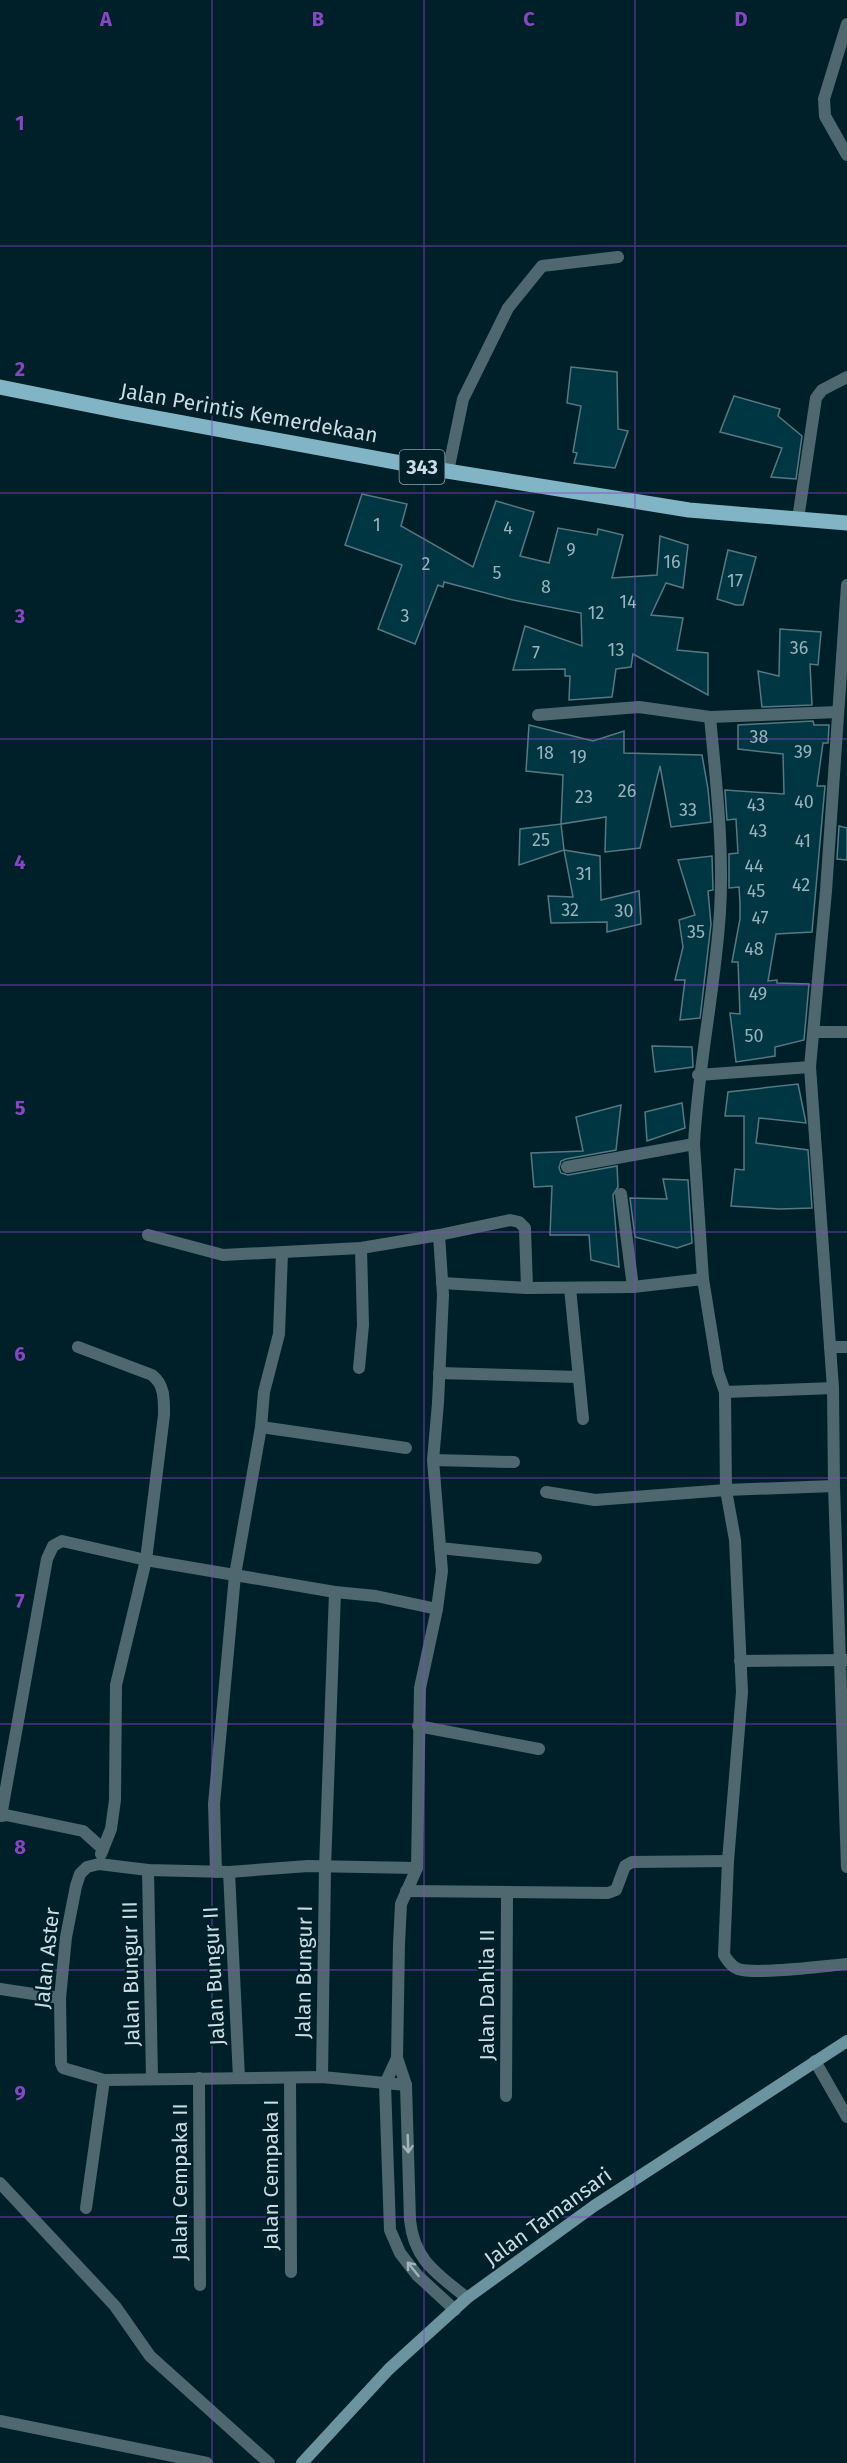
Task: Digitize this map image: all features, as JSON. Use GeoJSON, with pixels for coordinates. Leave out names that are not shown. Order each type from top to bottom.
{"type":"FeatureCollection","features":[{"type":"Feature","properties":{"kind":"main road","name":"Jalan Perintis Kemerdekaan"},"geometry":{"type":"LineString","coordinates":[[0,387],[448,471],[689,510],[847,523]]}},
{"type":"Feature","properties":{"kind":"main road","name":"Jalan Tamansari"},"geometry":{"type":"LineString","coordinates":[[302,2463],[389,2369],[467,2298],[594,2206],[847,2041]]}},
{"type":"Feature","properties":{"kind":"street"},"geometry":{"type":"LineString","coordinates":[[847,24],[824,99],[825,116],[847,155]]}},
{"type":"Feature","properties":{"kind":"street"},"geometry":{"type":"LineString","coordinates":[[448,471],[463,399],[508,308],[542,266],[618,257]]}},
{"type":"Feature","properties":{"kind":"street"},"geometry":{"type":"LineString","coordinates":[[798,519],[816,398],[822,390],[847,376]]}},
{"type":"Feature","properties":{"kind":"street"},"geometry":{"type":"LineString","coordinates":[[847,585],[844,657],[810,1067],[833,1388],[834,1486],[844,1660],[847,1867]]}},
{"type":"Feature","properties":{"kind":"street"},"geometry":{"type":"LineString","coordinates":[[538,715],[639,707],[710,717],[838,712]]}},
{"type":"Feature","properties":{"kind":"street"},"geometry":{"type":"LineString","coordinates":[[710,717],[721,836],[720,912],[714,978],[698,1076],[694,1144],[703,1279],[718,1372],[725,1392],[726,1490],[735,1540],[742,1692],[728,1861],[724,1956],[729,1964],[738,1969],[756,1971],[847,1964]]}},
{"type":"Feature","properties":{"kind":"street"},"geometry":{"type":"LineString","coordinates":[[814,1032],[847,1032]]}},
{"type":"Feature","properties":{"kind":"street"},"geometry":{"type":"LineString","coordinates":[[698,1076],[810,1067]]}},
{"type":"Feature","properties":{"kind":"street"},"geometry":{"type":"LineString","coordinates":[[567,1167],[694,1144]]}},
{"type":"Feature","properties":{"kind":"street"},"geometry":{"type":"LineString","coordinates":[[621,1194],[633,1287]]}},
{"type":"Feature","properties":{"kind":"street"},"geometry":{"type":"LineString","coordinates":[[148,1235],[223,1255],[361,1248],[510,1220],[519,1222],[525,1228],[527,1288]]}},
{"type":"Feature","properties":{"kind":"street"},"geometry":{"type":"LineString","coordinates":[[439,1234],[442,1283],[438,1403],[433,1460],[442,1572],[437,1609],[420,1688],[417,1868],[401,1904],[397,2058],[406,2085],[411,2237],[421,2256],[467,2298]]}},
{"type":"Feature","properties":{"kind":"street"},"geometry":{"type":"LineString","coordinates":[[359,1368],[363,1325],[361,1248]]}},
{"type":"Feature","properties":{"kind":"street","name":"Jalan Bungur II"},"geometry":{"type":"LineString","coordinates":[[239,2078],[223,1872],[214,1804],[235,1575],[261,1426],[264,1392],[279,1334],[282,1252]]}},
{"type":"Feature","properties":{"kind":"street"},"geometry":{"type":"LineString","coordinates":[[442,1283],[570,1288],[633,1287],[703,1279]]}},
{"type":"Feature","properties":{"kind":"street"},"geometry":{"type":"LineString","coordinates":[[570,1288],[583,1419]]}},
{"type":"Feature","properties":{"kind":"street"},"geometry":{"type":"LineString","coordinates":[[78,1347],[152,1375],[162,1389],[164,1414],[146,1560],[116,1685],[115,1800],[111,1829],[99,1864],[148,1870],[223,1872],[308,1866],[417,1868]]}},
{"type":"Feature","properties":{"kind":"street"},"geometry":{"type":"LineString","coordinates":[[830,1347],[847,1347]]}},
{"type":"Feature","properties":{"kind":"street"},"geometry":{"type":"LineString","coordinates":[[438,1373],[578,1377]]}},
{"type":"Feature","properties":{"kind":"street"},"geometry":{"type":"LineString","coordinates":[[725,1392],[833,1388]]}},
{"type":"Feature","properties":{"kind":"street"},"geometry":{"type":"LineString","coordinates":[[261,1426],[406,1448]]}},
{"type":"Feature","properties":{"kind":"street"},"geometry":{"type":"LineString","coordinates":[[433,1460],[514,1462]]}},
{"type":"Feature","properties":{"kind":"street"},"geometry":{"type":"LineString","coordinates":[[546,1492],[595,1500],[726,1490],[834,1486]]}},
{"type":"Feature","properties":{"kind":"street"},"geometry":{"type":"LineString","coordinates":[[103,1850],[83,1831],[6,1815],[1,1817],[47,1559],[53,1545],[62,1541],[146,1560],[335,1592],[376,1596],[437,1609]]}},
{"type":"Feature","properties":{"kind":"street"},"geometry":{"type":"LineString","coordinates":[[440,1548],[536,1558]]}},
{"type":"Feature","properties":{"kind":"street","name":"Jalan Bungur I"},"geometry":{"type":"LineString","coordinates":[[322,2077],[325,1868],[335,1592]]}},
{"type":"Feature","properties":{"kind":"street"},"geometry":{"type":"LineString","coordinates":[[740,1662],[844,1660]]}},
{"type":"Feature","properties":{"kind":"street"},"geometry":{"type":"LineString","coordinates":[[418,1726],[539,1749]]}},
{"type":"Feature","properties":{"kind":"street"},"geometry":{"type":"LineString","coordinates":[[406,1891],[507,1894],[608,1893],[616,1890],[625,1866],[632,1862],[728,1861]]}},
{"type":"Feature","properties":{"kind":"street","name":"Jalan Aster"},"geometry":{"type":"LineString","coordinates":[[99,1864],[87,1867],[80,1874],[66,1937],[60,1998],[61,2063],[63,2068],[104,2080]]}},
{"type":"Feature","properties":{"kind":"street","name":"Jalan Bungur III"},"geometry":{"type":"LineString","coordinates":[[148,1870],[152,2078]]}},
{"type":"Feature","properties":{"kind":"street","name":"Jalan Dahlia II"},"geometry":{"type":"LineString","coordinates":[[506,2097],[507,1894]]}},
{"type":"Feature","properties":{"kind":"street"},"geometry":{"type":"LineString","coordinates":[[0,1989],[60,1998]]}},
{"type":"Feature","properties":{"kind":"street"},"geometry":{"type":"LineString","coordinates":[[397,2058],[385,2084],[388,2218],[394,2241],[417,2275],[455,2310]]}},
{"type":"Feature","properties":{"kind":"street"},"geometry":{"type":"LineString","coordinates":[[815,2061],[847,2117]]}},
{"type":"Feature","properties":{"kind":"street"},"geometry":{"type":"LineString","coordinates":[[86,2208],[104,2080],[322,2077],[406,2085]]}},
{"type":"Feature","properties":{"kind":"street","name":"Jalan Cempaka II"},"geometry":{"type":"LineString","coordinates":[[199,2078],[200,2285]]}},
{"type":"Feature","properties":{"kind":"street","name":"Jalan Cempaka I"},"geometry":{"type":"LineString","coordinates":[[290,2078],[291,2272]]}},
{"type":"Feature","properties":{"kind":"street"},"geometry":{"type":"LineString","coordinates":[[0,2183],[115,2306],[150,2356],[269,2463]]}},
{"type":"Feature","properties":{"kind":"street"},"geometry":{"type":"LineString","coordinates":[[394,2241],[411,2237]]}},
{"type":"Feature","properties":{"kind":"street"},"geometry":{"type":"LineString","coordinates":[[0,2421],[207,2463]]}},
{"type":"Feature","properties":{"kind":"building"},"geometry":{"type":"Polygon","coordinates":[[[571,367],[617,372],[618,429],[628,431],[615,468],[574,463],[577,453],[573,452],[581,406],[567,403],[571,367]]]}},
{"type":"Feature","properties":{"kind":"building"},"geometry":{"type":"Polygon","coordinates":[[[734,396],[780,409],[778,416],[802,436],[796,479],[771,477],[782,448],[720,432],[734,396]]]}},
{"type":"Feature","properties":{"kind":"building"},"geometry":{"type":"Polygon","coordinates":[[[362,494],[407,504],[401,526],[473,567],[496,501],[534,512],[520,556],[549,563],[558,528],[597,535],[598,529],[623,535],[612,578],[657,575],[660,536],[688,545],[683,588],[666,583],[651,615],[683,618],[677,650],[708,653],[708,695],[633,654],[631,667],[616,669],[612,697],[569,700],[570,676],[565,676],[565,669],[513,670],[525,626],[582,646],[581,613],[513,600],[444,582],[443,587],[438,585],[415,644],[378,629],[402,565],[345,545],[362,494]]]}},
{"type":"Feature","properties":{"kind":"building"},"geometry":{"type":"Polygon","coordinates":[[[728,550],[756,557],[743,605],[717,599],[728,550]]]}},
{"type":"Feature","properties":{"kind":"building"},"geometry":{"type":"Polygon","coordinates":[[[780,629],[821,632],[818,665],[810,664],[812,705],[762,707],[758,671],[779,676],[780,629]]]}},
{"type":"Feature","properties":{"kind":"building"},"geometry":{"type":"Polygon","coordinates":[[[813,721],[814,725],[829,725],[828,743],[823,743],[817,786],[825,786],[812,932],[776,934],[768,981],[809,984],[804,1040],[775,1047],[775,1056],[736,1062],[730,1013],[740,1014],[738,962],[732,962],[740,919],[740,903],[739,887],[729,888],[729,854],[738,853],[736,819],[727,820],[725,790],[784,794],[783,754],[738,749],[738,725],[813,721]]]}},
{"type":"Feature","properties":{"kind":"building"},"geometry":{"type":"Polygon","coordinates":[[[529,725],[593,741],[624,731],[624,753],[702,755],[711,822],[671,827],[660,766],[640,848],[605,852],[606,817],[561,824],[563,775],[526,771],[529,725]]]}},
{"type":"Feature","properties":{"kind":"building"},"geometry":{"type":"Polygon","coordinates":[[[561,824],[564,850],[519,865],[520,829],[561,824]]]}},
{"type":"Feature","properties":{"kind":"building"},"geometry":{"type":"Polygon","coordinates":[[[839,826],[847,828],[847,860],[837,859],[839,826]]]}},
{"type":"Feature","properties":{"kind":"building"},"geometry":{"type":"Polygon","coordinates":[[[564,850],[600,856],[601,900],[639,891],[641,924],[607,932],[607,922],[551,923],[548,896],[573,897],[564,850]]]}},
{"type":"Feature","properties":{"kind":"building"},"geometry":{"type":"Polygon","coordinates":[[[712,856],[713,890],[708,891],[711,924],[700,1018],[680,1020],[685,980],[675,980],[683,947],[679,920],[695,915],[678,860],[712,856]]]}},
{"type":"Feature","properties":{"kind":"building"},"geometry":{"type":"Polygon","coordinates":[[[652,1046],[692,1047],[693,1067],[655,1072],[652,1046]]]}},
{"type":"Feature","properties":{"kind":"building"},"geometry":{"type":"Polygon","coordinates":[[[798,1084],[806,1123],[759,1118],[756,1143],[808,1150],[812,1208],[731,1206],[735,1169],[744,1170],[744,1116],[725,1116],[728,1092],[798,1084]]]}},
{"type":"Feature","properties":{"kind":"building"},"geometry":{"type":"Polygon","coordinates":[[[682,1103],[685,1128],[647,1141],[645,1112],[682,1103]]]}},
{"type":"Feature","properties":{"kind":"building"},"geometry":{"type":"Polygon","coordinates":[[[621,1105],[616,1150],[566,1159],[561,1161],[559,1168],[561,1173],[568,1175],[617,1166],[618,1187],[613,1195],[619,1267],[591,1260],[589,1235],[550,1235],[552,1186],[534,1187],[531,1153],[583,1151],[576,1117],[621,1105]]]}},
{"type":"Feature","properties":{"kind":"building"},"geometry":{"type":"Polygon","coordinates":[[[663,1179],[688,1180],[692,1243],[677,1248],[635,1237],[630,1198],[667,1199],[663,1179]]]}}]}
